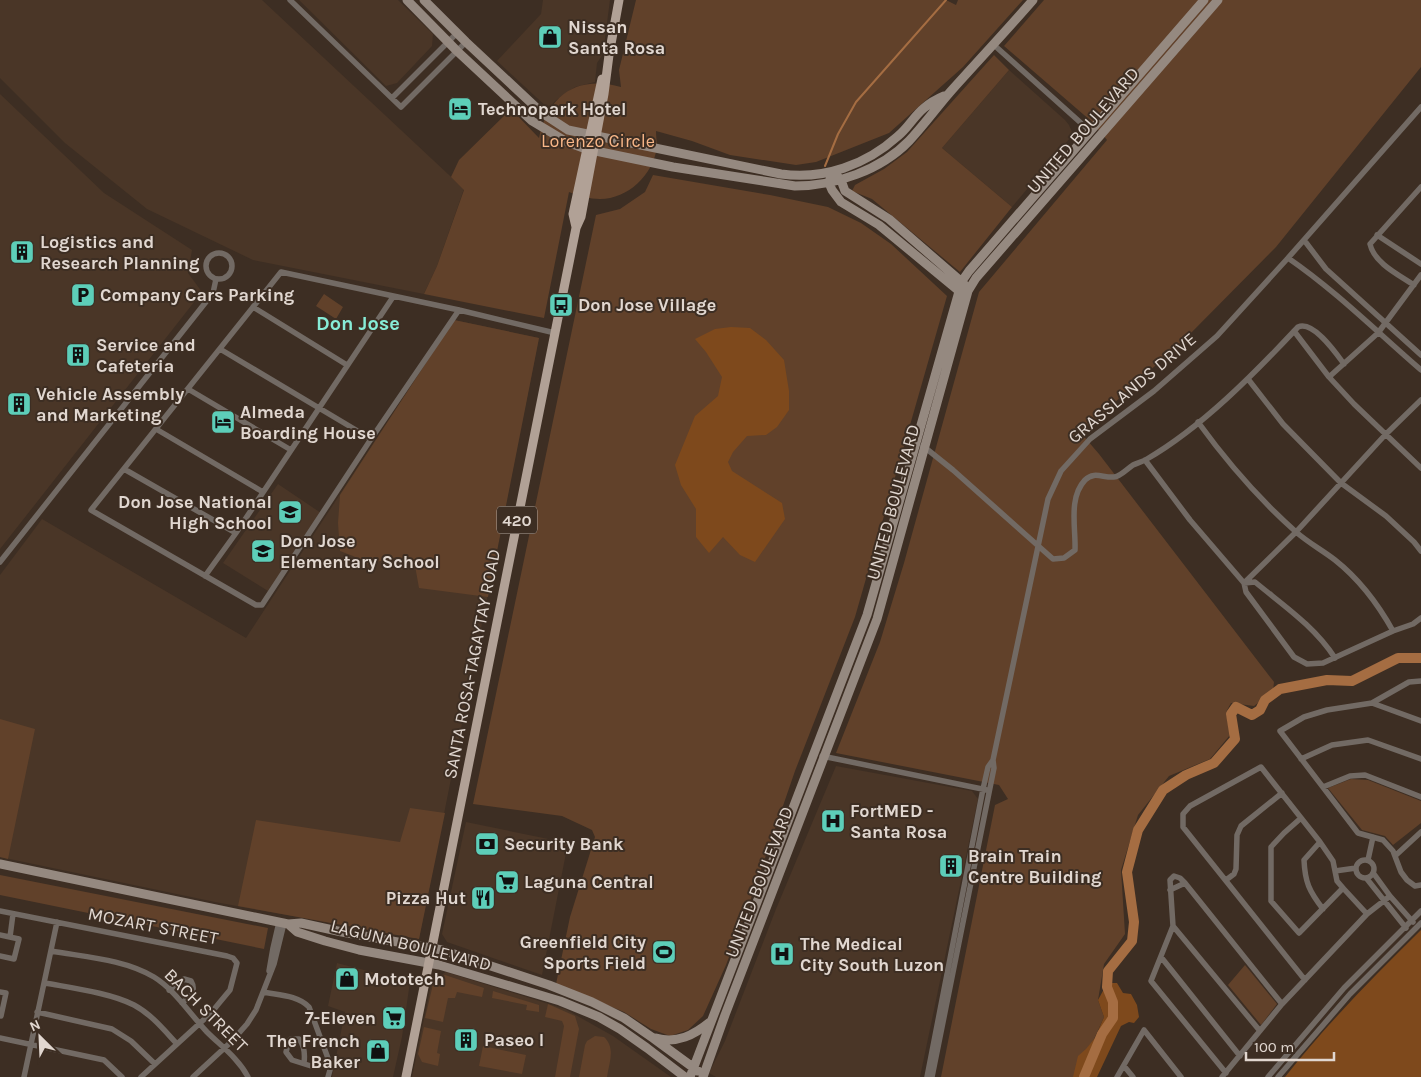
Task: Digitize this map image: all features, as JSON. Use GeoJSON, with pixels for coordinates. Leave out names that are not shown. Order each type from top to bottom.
{"type":"FeatureCollection","features":[{"type":"Feature","properties":{"kind":"main road"},"geometry":{"type":"LineString","coordinates":[[407,0],[457,51],[532,121],[567,142],[590,150],[673,167],[782,185],[810,186],[841,180],[874,166],[891,156],[909,141],[950,92],[1033,0]]}},
{"type":"Feature","properties":{"kind":"main road"},"geometry":{"type":"LineString","coordinates":[[424,0],[542,113],[568,130],[781,174],[809,176],[832,172],[869,158],[885,148],[900,135],[924,108],[950,92]]}},
{"type":"Feature","properties":{"kind":"main road","name":"SANTA ROSA-TAGAYTAY ROAD"},"geometry":{"type":"LineString","coordinates":[[406,1077],[576,228],[573,214],[604,94],[619,0]]}},
{"type":"Feature","properties":{"kind":"main road","name":"UNITED BOULEVARD"},"geometry":{"type":"LineString","coordinates":[[705,1076],[724,1015],[877,619],[962,281],[1204,0]]}},
{"type":"Feature","properties":{"kind":"main road","name":"UNITED BOULEVARD"},"geometry":{"type":"LineString","coordinates":[[690,1077],[867,615],[968,291],[976,278],[1218,0]]}},
{"type":"Feature","properties":{"kind":"main road"},"geometry":{"type":"LineString","coordinates":[[832,172],[841,180],[845,191],[889,218],[962,281],[968,291]]}},
{"type":"Feature","properties":{"kind":"main road"},"geometry":{"type":"LineString","coordinates":[[832,172],[829,183],[841,202],[879,225],[958,291],[968,291]]}},
{"type":"Feature","properties":{"kind":"main road","name":"LAGUNA BOULEVARD"},"geometry":{"type":"LineString","coordinates":[[0,864],[282,925],[325,941],[359,950],[429,963],[560,1001],[588,1012],[620,1029],[685,1077]]}},
{"type":"Feature","properties":{"kind":"main road","name":"LAGUNA BOULEVARD"},"geometry":{"type":"LineString","coordinates":[[282,925],[301,923],[432,948],[549,986],[592,1002],[624,1018],[705,1076]]}},
{"type":"Feature","properties":{"kind":"main road"},"geometry":{"type":"LineString","coordinates":[[588,1012],[592,1002]]}},
{"type":"Feature","properties":{"kind":"main road"},"geometry":{"type":"LineString","coordinates":[[653,1038],[666,1041],[680,1039],[699,1031],[710,1022]]}},
{"type":"Feature","properties":{"kind":"street"},"geometry":{"type":"LineString","coordinates":[[290,0],[401,107],[466,42]]}},
{"type":"Feature","properties":{"kind":"street"},"geometry":{"type":"LineString","coordinates":[[392,98],[457,33]]}},
{"type":"Feature","properties":{"kind":"street"},"geometry":{"type":"LineString","coordinates":[[994,45],[1098,137]]}},
{"type":"Feature","properties":{"kind":"street","name":"GRASSLANDS DRIVE"},"geometry":{"type":"LineString","coordinates":[[932,1077],[986,790],[988,768],[993,760],[1048,499],[1061,471],[1090,439],[1154,391],[1210,342],[1288,258],[1421,107]]}},
{"type":"Feature","properties":{"kind":"street"},"geometry":{"type":"LineString","coordinates":[[1414,285],[1384,264],[1371,249],[1370,244],[1421,187]]}},
{"type":"Feature","properties":{"kind":"street"},"geometry":{"type":"LineString","coordinates":[[1377,236],[1421,264]]}},
{"type":"Feature","properties":{"kind":"street"},"geometry":{"type":"LineString","coordinates":[[1304,240],[1326,269],[1421,355]]}},
{"type":"Feature","properties":{"kind":"street"},"geometry":{"type":"LineString","coordinates":[[220,253],[229,257],[232,268],[226,277],[216,279],[208,274],[206,264],[211,255],[220,253]]}},
{"type":"Feature","properties":{"kind":"street"},"geometry":{"type":"LineString","coordinates":[[1288,258],[1329,288],[1421,370]]}},
{"type":"Feature","properties":{"kind":"street"},"geometry":{"type":"LineString","coordinates":[[459,310],[262,604],[256,605],[91,510],[281,272],[459,310],[555,333]]}},
{"type":"Feature","properties":{"kind":"street"},"geometry":{"type":"LineString","coordinates":[[1329,377],[1378,333],[1421,275]]}},
{"type":"Feature","properties":{"kind":"street"},"geometry":{"type":"LineString","coordinates":[[0,562],[213,293],[216,279]]}},
{"type":"Feature","properties":{"kind":"street"},"geometry":{"type":"LineString","coordinates":[[205,576],[236,533],[393,297]]}},
{"type":"Feature","properties":{"kind":"street"},"geometry":{"type":"LineString","coordinates":[[253,307],[347,365]]}},
{"type":"Feature","properties":{"kind":"street"},"geometry":{"type":"LineString","coordinates":[[921,444],[1053,559],[1064,558],[1075,550],[1074,512],[1078,491],[1086,480],[1092,476],[1115,477],[1134,464],[1145,460],[1198,422],[1248,379],[1298,327],[1303,325],[1324,339],[1344,364]]}},
{"type":"Feature","properties":{"kind":"street"},"geometry":{"type":"LineString","coordinates":[[1294,331],[1329,377],[1385,435],[1421,468]]}},
{"type":"Feature","properties":{"kind":"street"},"geometry":{"type":"LineString","coordinates":[[220,349],[371,439]]}},
{"type":"Feature","properties":{"kind":"street"},"geometry":{"type":"LineString","coordinates":[[1248,379],[1290,431],[1341,483],[1386,516],[1421,551]]}},
{"type":"Feature","properties":{"kind":"street"},"geometry":{"type":"LineString","coordinates":[[188,388],[291,450]]}},
{"type":"Feature","properties":{"kind":"street"},"geometry":{"type":"LineString","coordinates":[[1244,583],[1296,532],[1385,435],[1421,400]]}},
{"type":"Feature","properties":{"kind":"street"},"geometry":{"type":"LineString","coordinates":[[1198,422],[1233,469],[1255,493],[1296,532],[1337,562],[1365,589],[1380,607],[1393,631]]}},
{"type":"Feature","properties":{"kind":"street"},"geometry":{"type":"LineString","coordinates":[[156,429],[263,492]]}},
{"type":"Feature","properties":{"kind":"street"},"geometry":{"type":"LineString","coordinates":[[1145,460],[1190,520],[1244,583],[1246,592],[1294,657],[1307,664],[1323,663],[1393,631],[1413,624],[1421,618]]}},
{"type":"Feature","properties":{"kind":"street"},"geometry":{"type":"LineString","coordinates":[[124,469],[236,533]]}},
{"type":"Feature","properties":{"kind":"street"},"geometry":{"type":"LineString","coordinates":[[1244,583],[1255,582],[1306,622],[1327,646],[1334,658]]}},
{"type":"Feature","properties":{"kind":"street"},"geometry":{"type":"LineString","coordinates":[[1421,680],[1409,682],[1372,703],[1327,710],[1304,717],[1280,731],[1358,833],[1383,840],[1393,851],[1401,872],[1407,880],[1415,886],[1421,885]]}},
{"type":"Feature","properties":{"kind":"street"},"geometry":{"type":"LineString","coordinates":[[1409,682],[1421,686]]}},
{"type":"Feature","properties":{"kind":"street"},"geometry":{"type":"LineString","coordinates":[[1372,703],[1421,721]]}},
{"type":"Feature","properties":{"kind":"street"},"geometry":{"type":"LineString","coordinates":[[1301,759],[1332,744],[1368,740],[1421,759]]}},
{"type":"Feature","properties":{"kind":"street"},"geometry":{"type":"LineString","coordinates":[[814,754],[986,790]]}},
{"type":"Feature","properties":{"kind":"street"},"geometry":{"type":"LineString","coordinates":[[1305,980],[1183,827],[1183,814],[1190,806],[1262,767],[1333,861],[1336,881],[1367,914]]}},
{"type":"Feature","properties":{"kind":"street"},"geometry":{"type":"LineString","coordinates":[[1323,787],[1350,776],[1365,775],[1421,797]]}},
{"type":"Feature","properties":{"kind":"street","name":"GRASSLANDS DRIVE"},"geometry":{"type":"LineString","coordinates":[[927,1077],[986,790]]}},
{"type":"Feature","properties":{"kind":"street"},"geometry":{"type":"LineString","coordinates":[[1226,880],[1234,874],[1236,869],[1237,835],[1241,826],[1282,794]]}},
{"type":"Feature","properties":{"kind":"street"},"geometry":{"type":"LineString","coordinates":[[1302,818],[1284,833],[1272,847],[1271,901],[1299,933],[1343,888]]}},
{"type":"Feature","properties":{"kind":"street"},"geometry":{"type":"LineString","coordinates":[[1395,856],[1421,832]]}},
{"type":"Feature","properties":{"kind":"street"},"geometry":{"type":"LineString","coordinates":[[1368,860],[1373,837]]}},
{"type":"Feature","properties":{"kind":"street"},"geometry":{"type":"LineString","coordinates":[[1320,842],[1304,860],[1304,878],[1311,894],[1323,908]]}},
{"type":"Feature","properties":{"kind":"street"},"geometry":{"type":"LineString","coordinates":[[1278,1077],[1350,994],[1419,925],[1411,920],[1367,879],[1359,876],[1356,868],[1359,862],[1368,860]]}},
{"type":"Feature","properties":{"kind":"street"},"geometry":{"type":"LineString","coordinates":[[1368,860],[1374,866],[1374,874],[1387,898],[1411,933]]}},
{"type":"Feature","properties":{"kind":"street"},"geometry":{"type":"LineString","coordinates":[[1335,871],[1356,868]]}},
{"type":"Feature","properties":{"kind":"street"},"geometry":{"type":"LineString","coordinates":[[1367,879],[1374,874]]}},
{"type":"Feature","properties":{"kind":"street"},"geometry":{"type":"LineString","coordinates":[[1282,1004],[1184,882],[1174,876],[1170,880],[1173,926],[1151,981],[1224,1075],[1282,1004],[1367,914],[1387,898]]}},
{"type":"Feature","properties":{"kind":"street"},"geometry":{"type":"LineString","coordinates":[[1170,890],[1184,882]]}},
{"type":"Feature","properties":{"kind":"street","name":"MOZART STREET"},"geometry":{"type":"LineString","coordinates":[[0,911],[233,958],[237,963],[230,990],[211,1013],[141,1077]]}},
{"type":"Feature","properties":{"kind":"street"},"geometry":{"type":"LineString","coordinates":[[1268,1077],[1344,988],[1421,911]]}},
{"type":"Feature","properties":{"kind":"street"},"geometry":{"type":"LineString","coordinates":[[10,937],[13,914]]}},
{"type":"Feature","properties":{"kind":"street"},"geometry":{"type":"LineString","coordinates":[[24,1077],[57,922]]}},
{"type":"Feature","properties":{"kind":"street"},"geometry":{"type":"LineString","coordinates":[[270,973],[273,935],[282,925]]}},
{"type":"Feature","properties":{"kind":"street"},"geometry":{"type":"LineString","coordinates":[[193,1077],[224,1049],[256,1010],[274,964],[282,925]]}},
{"type":"Feature","properties":{"kind":"street"},"geometry":{"type":"LineString","coordinates":[[1173,926],[1260,1031]]}},
{"type":"Feature","properties":{"kind":"street"},"geometry":{"type":"LineString","coordinates":[[0,935],[19,939],[14,959],[0,956]]}},
{"type":"Feature","properties":{"kind":"street","name":"BACH STREET"},"geometry":{"type":"LineString","coordinates":[[51,951],[121,964],[155,977],[170,990],[244,1070],[248,1077]]}},
{"type":"Feature","properties":{"kind":"street"},"geometry":{"type":"LineString","coordinates":[[1161,957],[1240,1056]]}},
{"type":"Feature","properties":{"kind":"street"},"geometry":{"type":"LineString","coordinates":[[170,990],[184,979],[191,981],[194,986],[194,992],[182,1003]]}},
{"type":"Feature","properties":{"kind":"street"},"geometry":{"type":"LineString","coordinates":[[45,983],[116,998],[135,1005],[152,1018],[177,1044]]}},
{"type":"Feature","properties":{"kind":"street"},"geometry":{"type":"LineString","coordinates":[[0,992],[6,993],[2,1016],[0,1015]]}},
{"type":"Feature","properties":{"kind":"street"},"geometry":{"type":"LineString","coordinates":[[263,992],[304,1002],[312,1013],[329,1061],[330,1070],[328,1077]]}},
{"type":"Feature","properties":{"kind":"street"},"geometry":{"type":"LineString","coordinates":[[37,1012],[112,1029],[131,1041],[155,1064]]}},
{"type":"Feature","properties":{"kind":"street"},"geometry":{"type":"LineString","coordinates":[[1117,1077],[1144,1030],[1181,1077]]}},
{"type":"Feature","properties":{"kind":"street"},"geometry":{"type":"LineString","coordinates":[[0,1038],[104,1060],[122,1077]]}},
{"type":"Feature","properties":{"kind":"street"},"geometry":{"type":"LineString","coordinates":[[304,1063],[311,1066],[329,1061]]}},
{"type":"Feature","properties":{"kind":"street"},"geometry":{"type":"LineString","coordinates":[[1124,1066],[1132,1077]]}},
{"type":"Feature","properties":{"kind":"shaded area"},"geometry":{"type":"Polygon","coordinates":[[[0,0],[262,0],[464,189],[437,266],[424,294],[253,260],[147,209],[65,143],[0,78],[0,0]]]}},
{"type":"Feature","properties":{"kind":"shaded area"},"geometry":{"type":"Polygon","coordinates":[[[299,0],[398,0],[433,34],[432,46],[397,83],[386,86],[299,0]]]}},
{"type":"Feature","properties":{"kind":"shaded area"},"geometry":{"type":"Polygon","coordinates":[[[543,0],[610,0],[603,54],[597,63],[595,82],[575,87],[555,101],[549,109],[497,61],[541,14],[543,0]]]}},
{"type":"Feature","properties":{"kind":"shaded area"},"geometry":{"type":"Polygon","coordinates":[[[1009,70],[1065,120],[1072,132],[1070,138],[1012,207],[942,148],[1009,70]]]}},
{"type":"Feature","properties":{"kind":"shaded area"},"geometry":{"type":"Polygon","coordinates":[[[0,94],[104,193],[192,250],[188,273],[202,292],[0,549],[0,94]]]}},
{"type":"Feature","properties":{"kind":"shaded area"},"geometry":{"type":"Polygon","coordinates":[[[454,320],[539,338],[419,939],[215,902],[0,857],[0,575],[42,519],[246,638],[454,320]]]}},
{"type":"Feature","properties":{"kind":"shaded area"},"geometry":{"type":"Polygon","coordinates":[[[731,327],[750,328],[766,340],[784,360],[789,391],[789,410],[777,427],[766,435],[747,436],[733,452],[728,462],[732,471],[782,503],[785,519],[755,562],[740,555],[723,537],[709,553],[696,537],[696,509],[681,485],[675,465],[695,416],[718,396],[722,377],[695,339],[715,329],[731,327]]]}},
{"type":"Feature","properties":{"kind":"shaded area","name":"Don Jose Elementary School"},"geometry":{"type":"Polygon","coordinates":[[[278,484],[321,513],[268,591],[223,563],[278,484]]]}},
{"type":"Feature","properties":{"kind":"shaded area"},"geometry":{"type":"Polygon","coordinates":[[[836,766],[972,791],[978,799],[920,1077],[716,1077],[709,1073],[725,1041],[776,909],[836,766]]]}},
{"type":"Feature","properties":{"kind":"shaded area","name":"Laguna Central"},"geometry":{"type":"Polygon","coordinates":[[[466,822],[568,843],[542,975],[447,942],[442,934],[466,822]]]}},
{"type":"Feature","properties":{"kind":"shaded area"},"geometry":{"type":"Polygon","coordinates":[[[1421,930],[1421,1077],[1285,1077],[1351,1001],[1421,930]]]}},
{"type":"Feature","properties":{"kind":"shaded area"},"geometry":{"type":"Polygon","coordinates":[[[337,963],[410,982],[402,1037],[393,1077],[332,1077],[345,1012],[328,1006],[337,963]]]}},
{"type":"Feature","properties":{"kind":"shaded area"},"geometry":{"type":"Polygon","coordinates":[[[446,972],[565,1009],[613,1036],[671,1077],[412,1077],[432,980],[446,972]]]}},
{"type":"Feature","properties":{"kind":"shaded area"},"geometry":{"type":"Polygon","coordinates":[[[1111,983],[1117,983],[1123,993],[1131,994],[1137,1005],[1139,1017],[1134,1023],[1129,1022],[1121,1026],[1097,1077],[1073,1077],[1078,1056],[1095,1038],[1104,1017],[1098,1000],[1104,989],[1111,983]]]}},
{"type":"Feature","properties":{"kind":"green space","name":"Lorenzo Circle"},"geometry":{"type":"Polygon","coordinates":[[[636,0],[946,0],[956,5],[958,0],[1023,0],[963,67],[889,133],[816,162],[796,165],[730,155],[692,141],[656,131],[657,147],[655,157],[645,176],[629,190],[620,195],[600,199],[584,197],[569,192],[544,318],[424,294],[437,266],[464,190],[451,177],[459,160],[511,109],[539,138],[549,110],[567,92],[591,84],[621,87],[619,70],[636,0]]]}},
{"type":"Feature","properties":{"kind":"green space"},"geometry":{"type":"Polygon","coordinates":[[[1044,0],[1421,0],[1421,67],[1276,247],[1188,336],[1081,433],[1274,682],[1273,691],[1254,706],[1231,703],[1226,712],[1230,735],[1210,759],[1169,776],[1138,815],[1121,870],[1125,934],[1104,964],[1098,1000],[1104,1017],[1077,1077],[941,1077],[995,805],[1008,799],[999,785],[836,753],[880,642],[904,563],[979,292],[1107,140],[1091,121],[1004,46],[1044,0]]]}},
{"type":"Feature","properties":{"kind":"green space"},"geometry":{"type":"Polygon","coordinates":[[[994,55],[1009,70],[942,148],[1012,207],[960,272],[872,199],[852,191],[855,185],[884,169],[907,152],[994,55]]]}},
{"type":"Feature","properties":{"kind":"green space"},"geometry":{"type":"Polygon","coordinates":[[[653,175],[828,207],[861,223],[891,244],[947,296],[855,617],[795,771],[753,893],[726,965],[703,1016],[688,1030],[670,1036],[651,1029],[624,1012],[556,984],[570,917],[595,837],[592,830],[562,816],[473,804],[596,215],[620,209],[645,192],[653,175]]]}},
{"type":"Feature","properties":{"kind":"green space"},"geometry":{"type":"Polygon","coordinates":[[[324,294],[343,307],[336,319],[316,306],[324,294]]]}},
{"type":"Feature","properties":{"kind":"green space"},"geometry":{"type":"Polygon","coordinates":[[[454,320],[539,338],[488,597],[419,588],[414,560],[397,557],[368,564],[340,551],[338,523],[340,495],[454,320]]]}},
{"type":"Feature","properties":{"kind":"green space"},"geometry":{"type":"Polygon","coordinates":[[[0,719],[35,729],[8,859],[0,857],[0,719]]]}},
{"type":"Feature","properties":{"kind":"green space"},"geometry":{"type":"Polygon","coordinates":[[[1351,779],[1368,780],[1421,801],[1421,823],[1393,845],[1385,836],[1362,830],[1328,788],[1351,779]]]}},
{"type":"Feature","properties":{"kind":"green space"},"geometry":{"type":"Polygon","coordinates":[[[410,808],[445,813],[419,939],[238,906],[256,820],[400,842],[410,808]]]}},
{"type":"Feature","properties":{"kind":"green space"},"geometry":{"type":"Polygon","coordinates":[[[0,875],[268,928],[264,949],[0,895],[0,875]]]}},
{"type":"Feature","properties":{"kind":"green space"},"geometry":{"type":"Polygon","coordinates":[[[1245,965],[1277,1004],[1261,1025],[1228,985],[1245,965]]]}},
{"type":"Feature","properties":{"kind":"green space"},"geometry":{"type":"Polygon","coordinates":[[[445,975],[484,988],[482,997],[457,992],[455,998],[448,998],[443,1022],[425,1018],[434,980],[445,975]]]}},
{"type":"Feature","properties":{"kind":"green space"},"geometry":{"type":"Polygon","coordinates":[[[493,991],[539,1005],[539,1012],[526,1010],[527,1005],[492,998],[493,991]]]}},
{"type":"Feature","properties":{"kind":"green space"},"geometry":{"type":"Polygon","coordinates":[[[548,1004],[575,1016],[579,1029],[570,1077],[555,1077],[564,1026],[562,1021],[545,1017],[548,1004]]]}},
{"type":"Feature","properties":{"kind":"green space"},"geometry":{"type":"Polygon","coordinates":[[[424,1027],[441,1031],[437,1053],[440,1054],[438,1066],[422,1062],[418,1054],[424,1027]]]}},
{"type":"Feature","properties":{"kind":"green space"},"geometry":{"type":"Polygon","coordinates":[[[595,1036],[604,1037],[610,1046],[611,1056],[607,1077],[579,1077],[585,1045],[587,1041],[595,1036]]]}},
{"type":"Feature","properties":{"kind":"green space"},"geometry":{"type":"Polygon","coordinates":[[[483,1046],[526,1055],[522,1074],[479,1066],[483,1046]]]}},
{"type":"Feature","properties":{"kind":"waterway"},"geometry":{"type":"LineString","coordinates":[[825,166],[838,134],[856,102],[946,0]]}},
{"type":"Feature","properties":{"kind":"waterway"},"geometry":{"type":"LineString","coordinates":[[1084,1077],[1102,1034],[1113,1018],[1113,1002],[1107,987],[1108,971],[1132,941],[1134,922],[1127,872],[1138,830],[1163,790],[1186,775],[1214,763],[1235,739],[1231,714],[1236,707],[1252,715],[1260,710],[1265,700],[1280,689],[1327,680],[1352,681],[1398,658],[1421,658]]}},
{"type":"Feature","properties":{"kind":"place","name":"Nissan Santa Rosa"},"geometry":{"type":"Point","coordinates":[550,37]}},
{"type":"Feature","properties":{"kind":"place","name":"Technopark Hotel"},"geometry":{"type":"Point","coordinates":[460,109]}},
{"type":"Feature","properties":{"kind":"place","name":"Logistics and Research Planning"},"geometry":{"type":"Point","coordinates":[22,252]}},
{"type":"Feature","properties":{"kind":"place","name":"Company Cars Parking"},"geometry":{"type":"Point","coordinates":[83,295]}},
{"type":"Feature","properties":{"kind":"place","name":"Don Jose Village"},"geometry":{"type":"Point","coordinates":[561,305]}},
{"type":"Feature","properties":{"kind":"place","name":"Service and Cafeteria"},"geometry":{"type":"Point","coordinates":[78,355]}},
{"type":"Feature","properties":{"kind":"place","name":"Vehicle Assembly and Marketing"},"geometry":{"type":"Point","coordinates":[19,404]}},
{"type":"Feature","properties":{"kind":"place","name":"Almeda Boarding House"},"geometry":{"type":"Point","coordinates":[223,422]}},
{"type":"Feature","properties":{"kind":"place","name":"Don Jose National High School"},"geometry":{"type":"Point","coordinates":[290,512]}},
{"type":"Feature","properties":{"kind":"place","name":"Don Jose Elementary School"},"geometry":{"type":"Point","coordinates":[263,551]}},
{"type":"Feature","properties":{"kind":"place","name":"FortMED - Santa Rosa"},"geometry":{"type":"Point","coordinates":[833,821]}},
{"type":"Feature","properties":{"kind":"place","name":"Security Bank"},"geometry":{"type":"Point","coordinates":[487,844]}},
{"type":"Feature","properties":{"kind":"place","name":"Brain Train Centre Building"},"geometry":{"type":"Point","coordinates":[951,866]}},
{"type":"Feature","properties":{"kind":"place","name":"Laguna Central"},"geometry":{"type":"Point","coordinates":[507,882]}},
{"type":"Feature","properties":{"kind":"place","name":"Pizza Hut"},"geometry":{"type":"Point","coordinates":[483,898]}},
{"type":"Feature","properties":{"kind":"place","name":"Greenfield City Sports Field"},"geometry":{"type":"Point","coordinates":[664,952]}},
{"type":"Feature","properties":{"kind":"place","name":"The Medical City South Luzon"},"geometry":{"type":"Point","coordinates":[782,954]}},
{"type":"Feature","properties":{"kind":"place","name":"Mototech"},"geometry":{"type":"Point","coordinates":[347,979]}},
{"type":"Feature","properties":{"kind":"place","name":"7-Eleven"},"geometry":{"type":"Point","coordinates":[394,1018]}},
{"type":"Feature","properties":{"kind":"place","name":"Paseo I"},"geometry":{"type":"Point","coordinates":[466,1040]}},
{"type":"Feature","properties":{"kind":"place","name":"The French Baker"},"geometry":{"type":"Point","coordinates":[378,1051]}},
{"type":"Feature","properties":{"kind":"district","name":"Don Jose"},"geometry":{"type":"Point","coordinates":[358,323]}}]}
